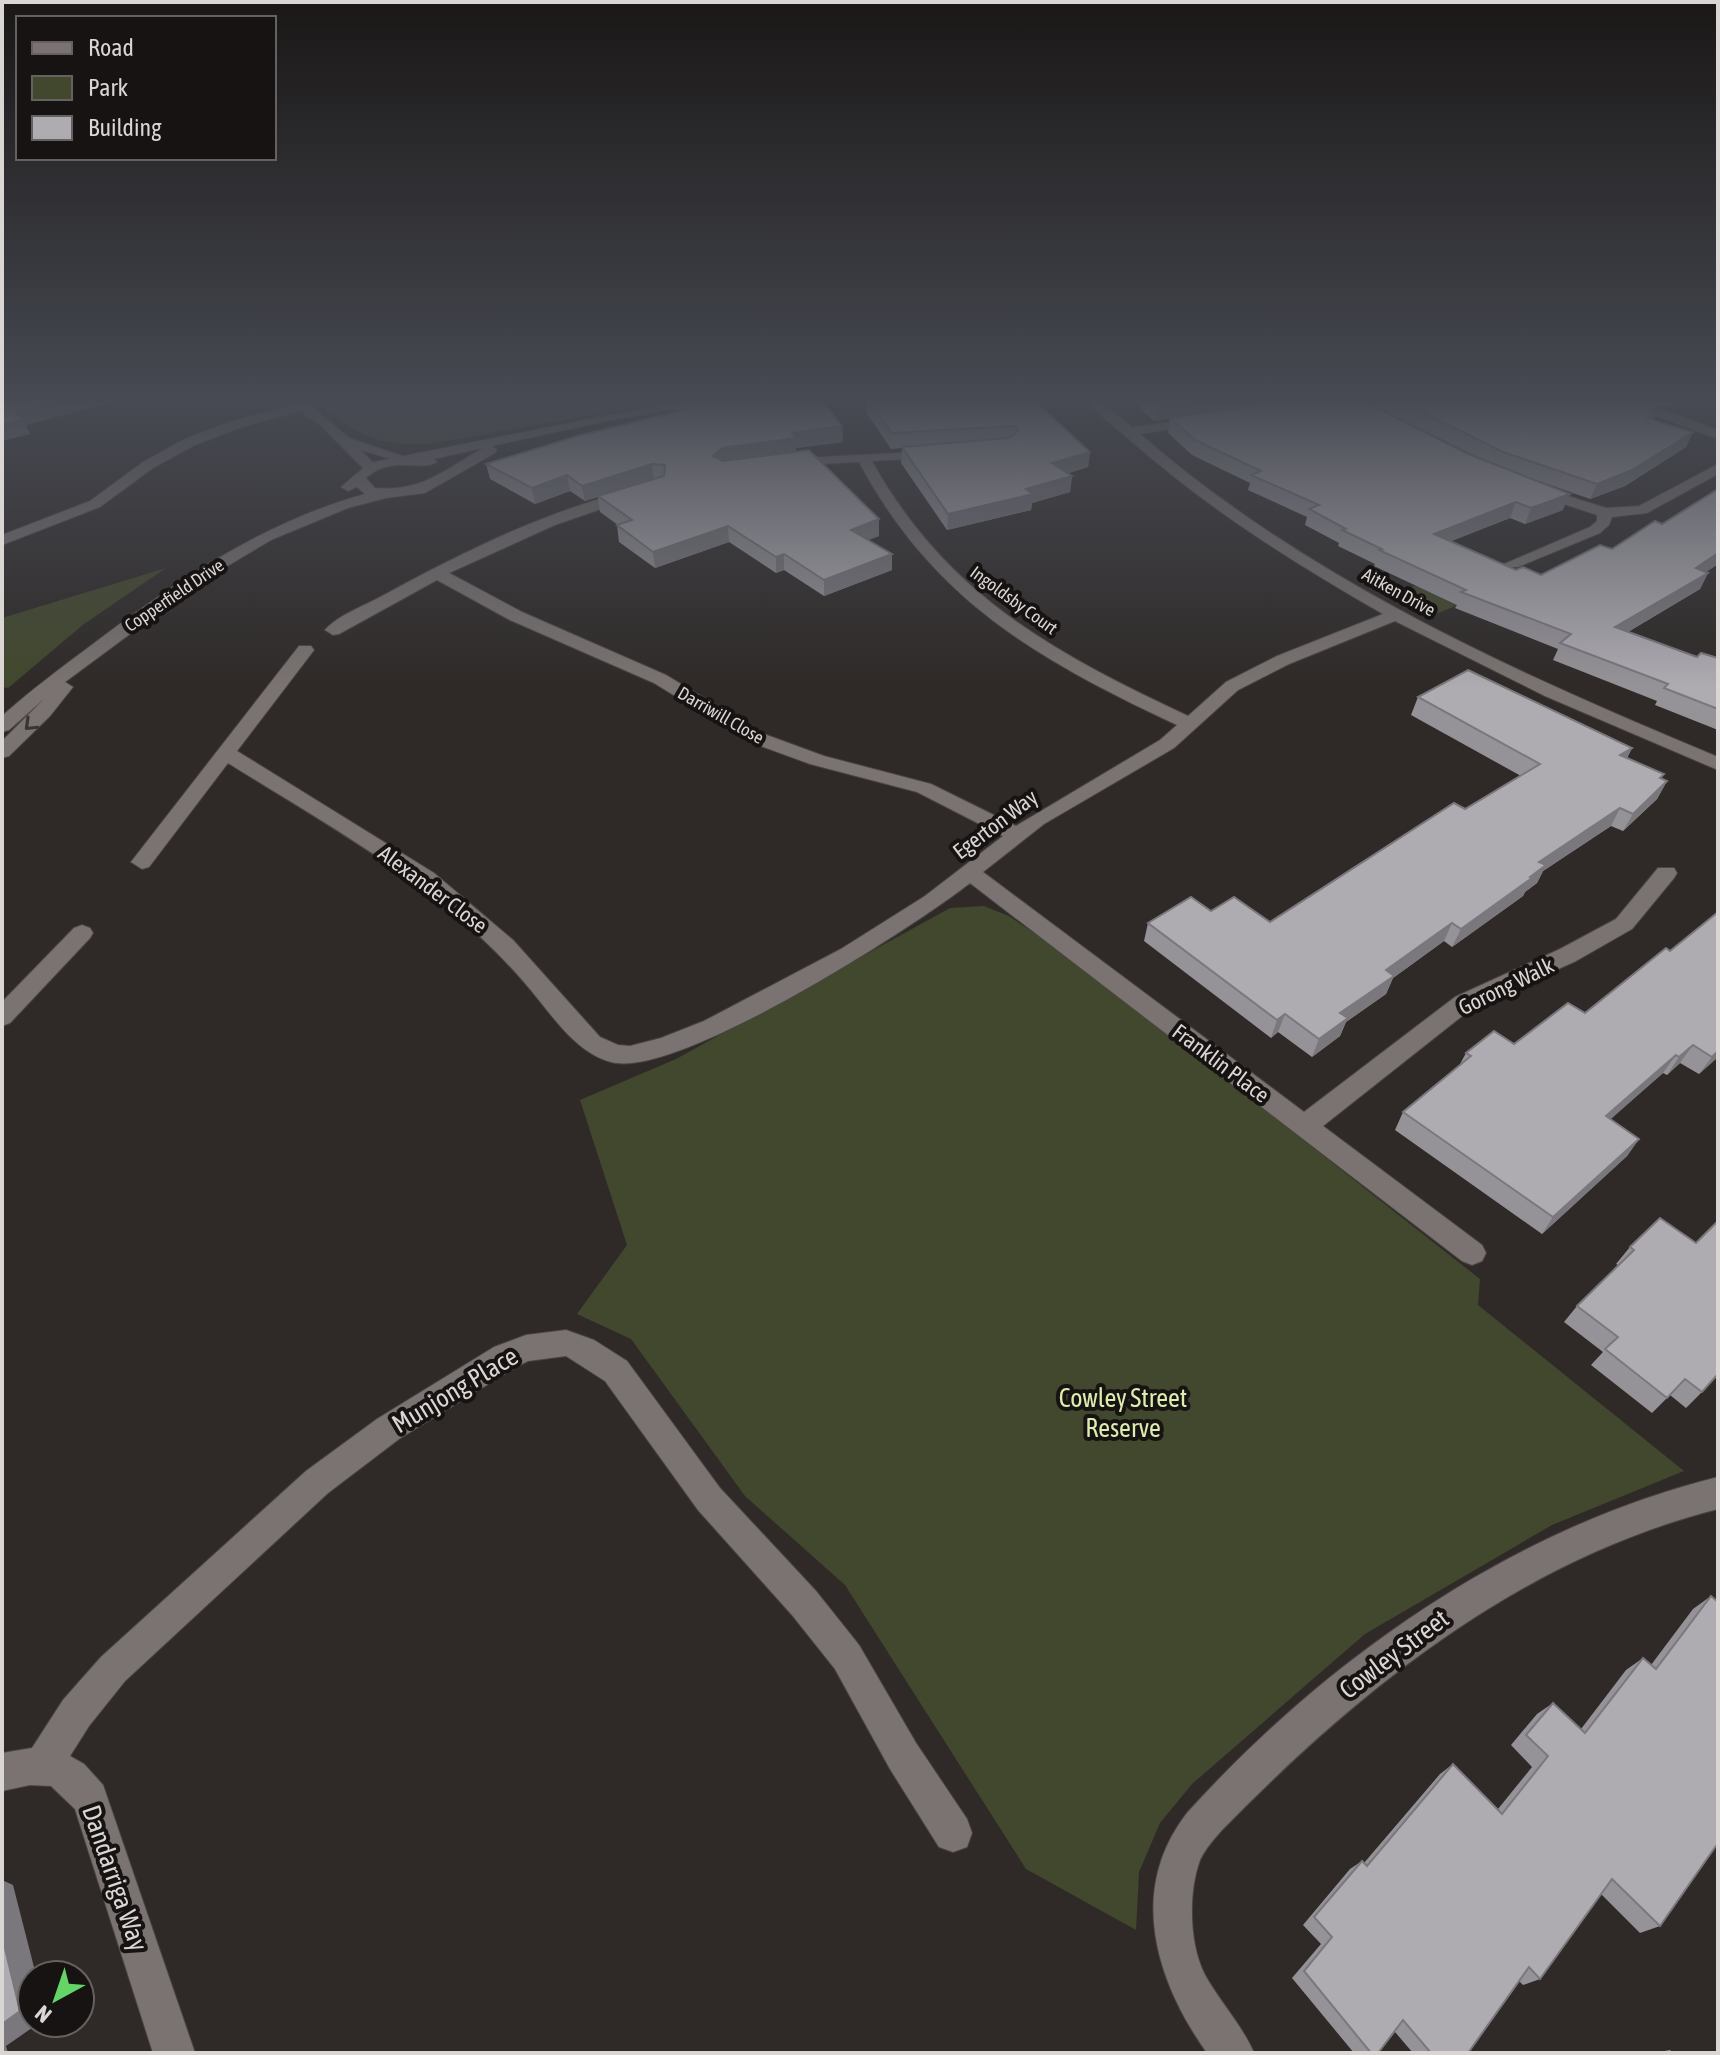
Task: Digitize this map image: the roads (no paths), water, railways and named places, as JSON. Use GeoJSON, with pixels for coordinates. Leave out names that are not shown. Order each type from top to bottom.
{"type":"FeatureCollection","features":[{"type":"Feature","properties":{"kind":"street"},"geometry":{"type":"LineString","coordinates":[[2,540],[95,504],[105,497]]}},
{"type":"Feature","properties":{"kind":"street","name":"Copperfield Drive"},"geometry":{"type":"LineString","coordinates":[[2,726],[23,706],[185,585],[303,518],[333,497]]}},
{"type":"Feature","properties":{"kind":"street","name":"Copperfield Drive"},"geometry":{"type":"LineString","coordinates":[[303,518],[373,497]]}},
{"type":"Feature","properties":{"kind":"street"},"geometry":{"type":"LineString","coordinates":[[333,630],[435,572],[522,530],[622,497]]}},
{"type":"Feature","properties":{"kind":"street","name":"Ingoldsby Court"},"geometry":{"type":"LineString","coordinates":[[882,497],[908,534],[969,595],[1060,658],[1109,686],[1190,724]]}},
{"type":"Feature","properties":{"kind":"street","name":"Aitken Drive"},"geometry":{"type":"LineString","coordinates":[[1209,497],[1235,517],[1396,615],[1546,689],[1718,764]]}},
{"type":"Feature","properties":{"kind":"street"},"geometry":{"type":"LineString","coordinates":[[1557,497],[1605,513],[1642,510],[1666,497]]}},
{"type":"Feature","properties":{"kind":"street"},"geometry":{"type":"LineString","coordinates":[[1512,564],[1595,530],[1604,522],[1605,513]]}},
{"type":"Feature","properties":{"kind":"street","name":"Darriwill Close"},"geometry":{"type":"LineString","coordinates":[[435,572],[516,616],[660,679],[757,738],[817,760],[924,788],[1016,834]]}},
{"type":"Feature","properties":{"kind":"street","name":"Egerton Way"},"geometry":{"type":"LineString","coordinates":[[615,1054],[630,1055],[666,1046],[766,1000],[894,928],[970,873],[1016,834],[1167,744],[1232,686],[1283,660],[1396,615]]}},
{"type":"Feature","properties":{"kind":"street"},"geometry":{"type":"LineString","coordinates":[[142,862],[305,650]]}},
{"type":"Feature","properties":{"kind":"street","name":"Copperfield Drive"},"geometry":{"type":"LineString","coordinates":[[2,752],[43,712],[91,654]]}},
{"type":"Feature","properties":{"kind":"street","name":"Alexander Close"},"geometry":{"type":"LineString","coordinates":[[226,753],[378,846],[435,885],[505,945],[539,981],[577,1030],[591,1043],[615,1054]]}},
{"type":"Feature","properties":{"kind":"street","name":"Franklin Place"},"geometry":{"type":"LineString","coordinates":[[970,873],[1472,1253]]}},
{"type":"Feature","properties":{"kind":"street","name":"Gorong Walk"},"geometry":{"type":"LineString","coordinates":[[1304,1126],[1463,1003],[1568,955],[1624,924],[1666,873]]}},
{"type":"Feature","properties":{"kind":"street"},"geometry":{"type":"LineString","coordinates":[[2,1017],[82,933]]}},
{"type":"Feature","properties":{"kind":"street","name":"Munjong Place"},"geometry":{"type":"LineString","coordinates":[[42,1766],[76,1713],[113,1669],[348,1457],[505,1357],[526,1348],[566,1343],[584,1349],[616,1371],[709,1499],[804,1603],[847,1657],[903,1756],[953,1833]]}},
{"type":"Feature","properties":{"kind":"street","name":"Cowley Street"},"geometry":{"type":"LineString","coordinates":[[1233,2053],[1204,2014],[1180,1964],[1175,1925],[1176,1888],[1182,1855],[1197,1832],[1260,1766],[1351,1682],[1409,1638],[1470,1599],[1539,1561],[1625,1523],[1718,1493]]}},
{"type":"Feature","properties":{"kind":"street"},"geometry":{"type":"LineString","coordinates":[[2,1772],[42,1766]]}},
{"type":"Feature","properties":{"kind":"street","name":"Dandarriga Way"},"geometry":{"type":"LineString","coordinates":[[42,1766],[58,1768],[74,1777],[90,1798],[174,2053]]}},
{"type":"Feature","properties":{"kind":"park label","name":"Cowley Street Reserve"},"geometry":{"type":"Point","coordinates":[1123,1413]}}]}
